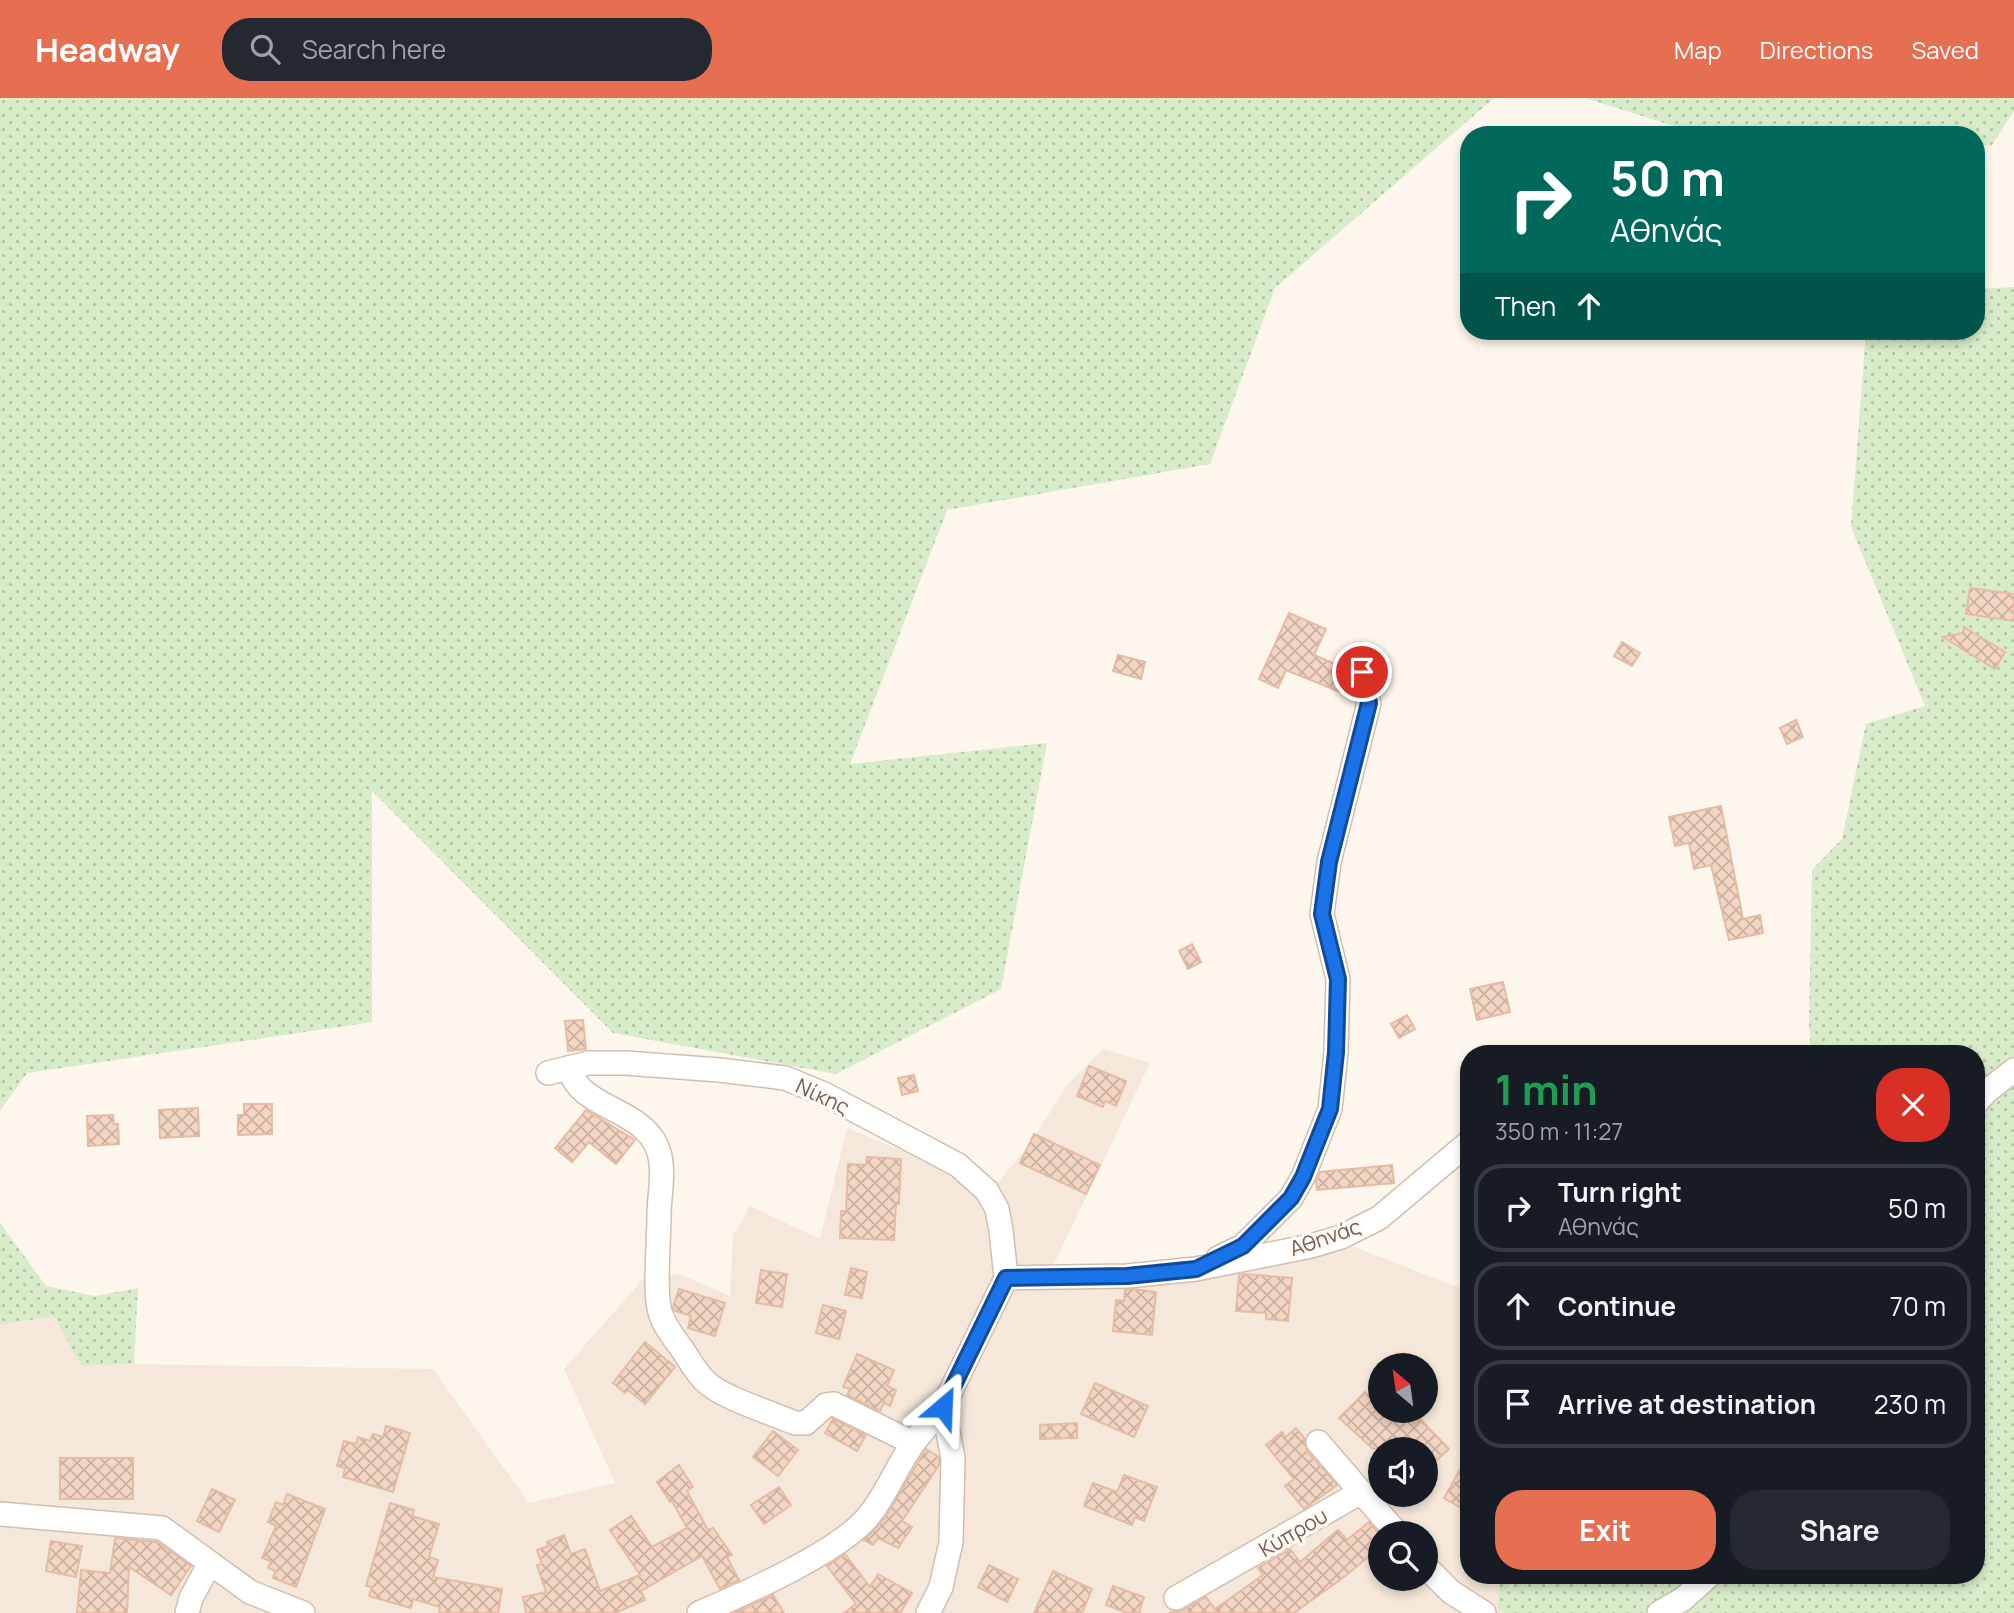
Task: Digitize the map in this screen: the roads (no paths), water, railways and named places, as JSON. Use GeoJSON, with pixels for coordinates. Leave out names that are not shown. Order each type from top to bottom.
{"type":"FeatureCollection","features":[{"type":"Feature","properties":{"kind":"street"},"geometry":{"type":"LineString","coordinates":[[1196,1269],[1243,1246],[1291,1198],[1303,1177],[1330,1109],[1336,1052],[1338,979],[1322,914],[1329,862],[1369,703],[1362,672]]}},
{"type":"Feature","properties":{"kind":"street","name":"Νίκης"},"geometry":{"type":"LineString","coordinates":[[913,1443],[834,1404],[826,1405],[806,1423],[795,1423],[716,1390],[704,1380],[667,1327],[660,1311],[659,1207],[662,1162],[657,1147],[648,1132],[635,1121],[586,1093],[559,1070],[588,1063],[625,1063],[719,1070],[785,1078],[824,1094],[958,1165],[987,1191],[997,1209],[1006,1278]]}},
{"type":"Feature","properties":{"kind":"street"},"geometry":{"type":"LineString","coordinates":[[1985,1093],[2014,1070]]}},
{"type":"Feature","properties":{"kind":"street","name":"Αθηνάς"},"geometry":{"type":"LineString","coordinates":[[1006,1278],[1127,1276],[1196,1269],[1311,1246],[1341,1237],[1379,1218],[1460,1150]]}},
{"type":"Feature","properties":{"kind":"street"},"geometry":{"type":"LineString","coordinates":[[699,1613],[806,1561],[839,1541],[867,1518],[913,1443],[943,1407],[1006,1278]]}},
{"type":"Feature","properties":{"kind":"street"},"geometry":{"type":"LineString","coordinates":[[928,1613],[941,1587],[951,1542],[953,1458],[943,1407]]}},
{"type":"Feature","properties":{"kind":"street"},"geometry":{"type":"LineString","coordinates":[[1318,1442],[1386,1521]]}},
{"type":"Feature","properties":{"kind":"street","name":"Κύπρου"},"geometry":{"type":"LineString","coordinates":[[1176,1598],[1361,1492]]}},
{"type":"Feature","properties":{"kind":"street"},"geometry":{"type":"LineString","coordinates":[[0,1514],[162,1528],[276,1608],[303,1613]]}},
{"type":"Feature","properties":{"kind":"street"},"geometry":{"type":"LineString","coordinates":[[187,1613],[191,1598],[210,1563]]}},
{"type":"Feature","properties":{"kind":"street"},"geometry":{"type":"LineString","coordinates":[[1438,1579],[1451,1592],[1484,1613]]}},
{"type":"Feature","properties":{"kind":"street"},"geometry":{"type":"LineString","coordinates":[[1659,1613],[1683,1599],[1700,1584]]}}]}
